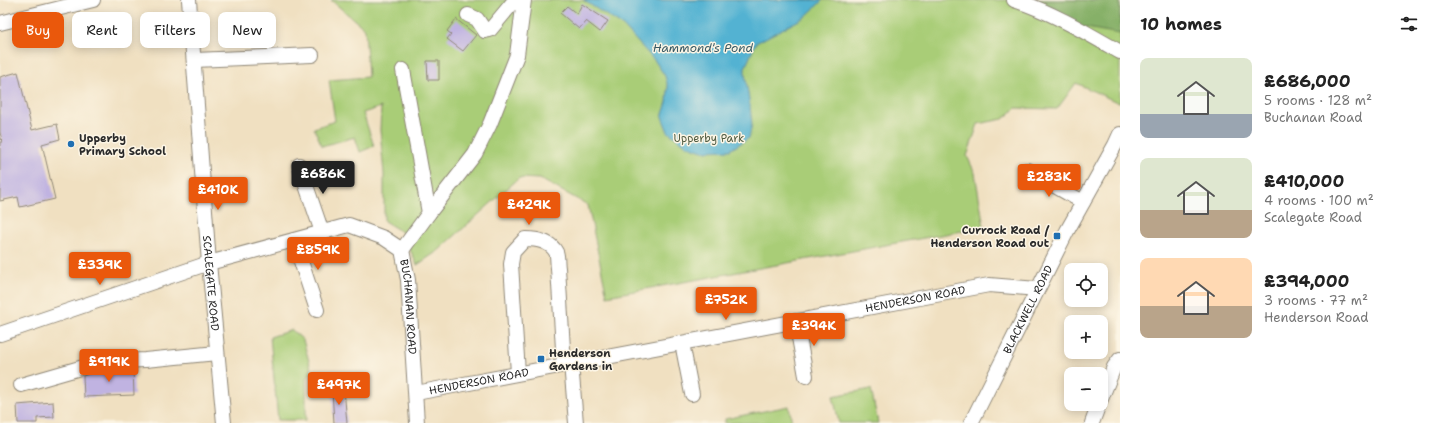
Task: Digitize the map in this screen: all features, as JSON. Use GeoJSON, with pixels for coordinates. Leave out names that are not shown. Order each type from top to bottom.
{"type":"FeatureCollection","features":[{"type":"Feature","properties":{"kind":"street"},"geometry":{"type":"LineString","coordinates":[[0,23],[93,0]]}},
{"type":"Feature","properties":{"kind":"street","name":"SCALEGATE ROAD"},"geometry":{"type":"LineString","coordinates":[[189,0],[209,263],[224,423]]}},
{"type":"Feature","properties":{"kind":"street"},"geometry":{"type":"LineString","coordinates":[[468,15],[477,19],[485,31],[490,30],[515,0]]}},
{"type":"Feature","properties":{"kind":"street"},"geometry":{"type":"LineString","coordinates":[[402,250],[475,154],[490,124],[517,55],[524,0]]}},
{"type":"Feature","properties":{"kind":"street"},"geometry":{"type":"LineString","coordinates":[[1014,0],[1025,3],[1084,31],[1120,52]]}},
{"type":"Feature","properties":{"kind":"street"},"geometry":{"type":"LineString","coordinates":[[194,60],[312,55]]}},
{"type":"Feature","properties":{"kind":"street"},"geometry":{"type":"LineString","coordinates":[[403,70],[429,213]]}},
{"type":"Feature","properties":{"kind":"street","name":"BLACKWELL ROAD"},"geometry":{"type":"LineString","coordinates":[[971,423],[1083,202],[1118,142]]}},
{"type":"Feature","properties":{"kind":"street"},"geometry":{"type":"LineString","coordinates":[[299,165],[322,232]]}},
{"type":"Feature","properties":{"kind":"street"},"geometry":{"type":"LineString","coordinates":[[1027,170],[1083,202]]}},
{"type":"Feature","properties":{"kind":"street","name":"BUCHANAN ROAD"},"geometry":{"type":"LineString","coordinates":[[0,334],[209,263],[349,225],[384,238],[402,250],[408,280],[417,423]]}},
{"type":"Feature","properties":{"kind":"street"},"geometry":{"type":"LineString","coordinates":[[518,373],[511,264],[513,252],[525,239],[536,239],[547,244],[556,252],[576,423]]}},
{"type":"Feature","properties":{"kind":"street"},"geometry":{"type":"LineString","coordinates":[[294,240],[317,310]]}},
{"type":"Feature","properties":{"kind":"street","name":"HENDERSON ROAD"},"geometry":{"type":"LineString","coordinates":[[416,393],[989,285],[1038,289]]}},
{"type":"Feature","properties":{"kind":"street"},"geometry":{"type":"LineString","coordinates":[[796,321],[806,376]]}},
{"type":"Feature","properties":{"kind":"street"},"geometry":{"type":"LineString","coordinates":[[682,343],[692,394]]}},
{"type":"Feature","properties":{"kind":"street"},"geometry":{"type":"LineString","coordinates":[[21,385],[101,362],[145,360],[217,353]]}},
{"type":"Feature","properties":{"kind":"street"},"geometry":{"type":"LineString","coordinates":[[1108,382],[1114,367],[1120,359]]}},
{"type":"Feature","properties":{"kind":"street"},"geometry":{"type":"LineString","coordinates":[[1092,423],[1096,411]]}},
{"type":"Feature","properties":{"kind":"green space","name":"Upperby Park"},"geometry":{"type":"Polygon","coordinates":[[[331,0],[1120,0],[1120,101],[1119,103],[1076,83],[1057,109],[1016,108],[1003,119],[978,124],[967,156],[975,173],[984,227],[607,296],[588,205],[540,179],[519,178],[438,251],[417,265],[402,232],[384,221],[384,174],[380,130],[381,107],[363,113],[374,146],[360,152],[355,137],[322,146],[314,128],[335,121],[329,80],[368,77],[365,29],[331,0]]]}},
{"type":"Feature","properties":{"kind":"green space"},"geometry":{"type":"Polygon","coordinates":[[[1038,0],[1120,0],[1120,34],[1037,19],[1038,0]]]}},
{"type":"Feature","properties":{"kind":"green space"},"geometry":{"type":"Polygon","coordinates":[[[292,330],[303,340],[312,372],[306,378],[306,420],[278,420],[270,337],[292,330]]]}},
{"type":"Feature","properties":{"kind":"green space"},"geometry":{"type":"Polygon","coordinates":[[[871,389],[878,423],[839,423],[833,396],[871,389]]]}},
{"type":"Feature","properties":{"kind":"green space"},"geometry":{"type":"Polygon","coordinates":[[[789,406],[792,423],[725,423],[725,419],[789,406]]]}},
{"type":"Feature","properties":{"kind":"water","name":"Hammond's Pond"},"geometry":{"type":"Polygon","coordinates":[[[583,0],[823,0],[805,17],[756,43],[745,68],[752,124],[749,138],[730,150],[702,151],[686,145],[668,132],[662,117],[667,102],[668,87],[665,76],[655,61],[623,26],[583,0]]]}},
{"type":"Feature","properties":{"kind":"building"},"geometry":{"type":"Polygon","coordinates":[[[582,4],[608,21],[600,32],[586,21],[579,29],[560,13],[567,6],[577,14],[582,4]]]}},
{"type":"Feature","properties":{"kind":"building"},"geometry":{"type":"Polygon","coordinates":[[[456,19],[476,35],[463,51],[447,39],[451,34],[447,31],[456,19]]]}},
{"type":"Feature","properties":{"kind":"building"},"geometry":{"type":"Polygon","coordinates":[[[427,61],[439,61],[439,80],[428,80],[427,61]]]}},
{"type":"Feature","properties":{"kind":"building"},"geometry":{"type":"Polygon","coordinates":[[[18,72],[32,130],[57,124],[60,139],[42,144],[55,199],[20,207],[18,197],[0,201],[0,142],[2,142],[0,132],[0,77],[18,72]]]}},
{"type":"Feature","properties":{"kind":"building"},"geometry":{"type":"Polygon","coordinates":[[[133,369],[134,395],[84,397],[83,376],[102,370],[133,369]]]}},
{"type":"Feature","properties":{"kind":"building"},"geometry":{"type":"Polygon","coordinates":[[[344,389],[347,423],[334,423],[332,390],[344,389]]]}},
{"type":"Feature","properties":{"kind":"building"},"geometry":{"type":"Polygon","coordinates":[[[53,402],[54,417],[37,418],[37,423],[18,423],[17,405],[53,402]]]}},
{"type":"Feature","properties":{"kind":"place","name":"Upperby Primary School"},"geometry":{"type":"Point","coordinates":[71,144]}},
{"type":"Feature","properties":{"kind":"place","name":"Currock Road / Henderson Road out"},"geometry":{"type":"Point","coordinates":[1057,236]}},
{"type":"Feature","properties":{"kind":"place","name":"Henderson Gardens in"},"geometry":{"type":"Point","coordinates":[541,359]}}]}
